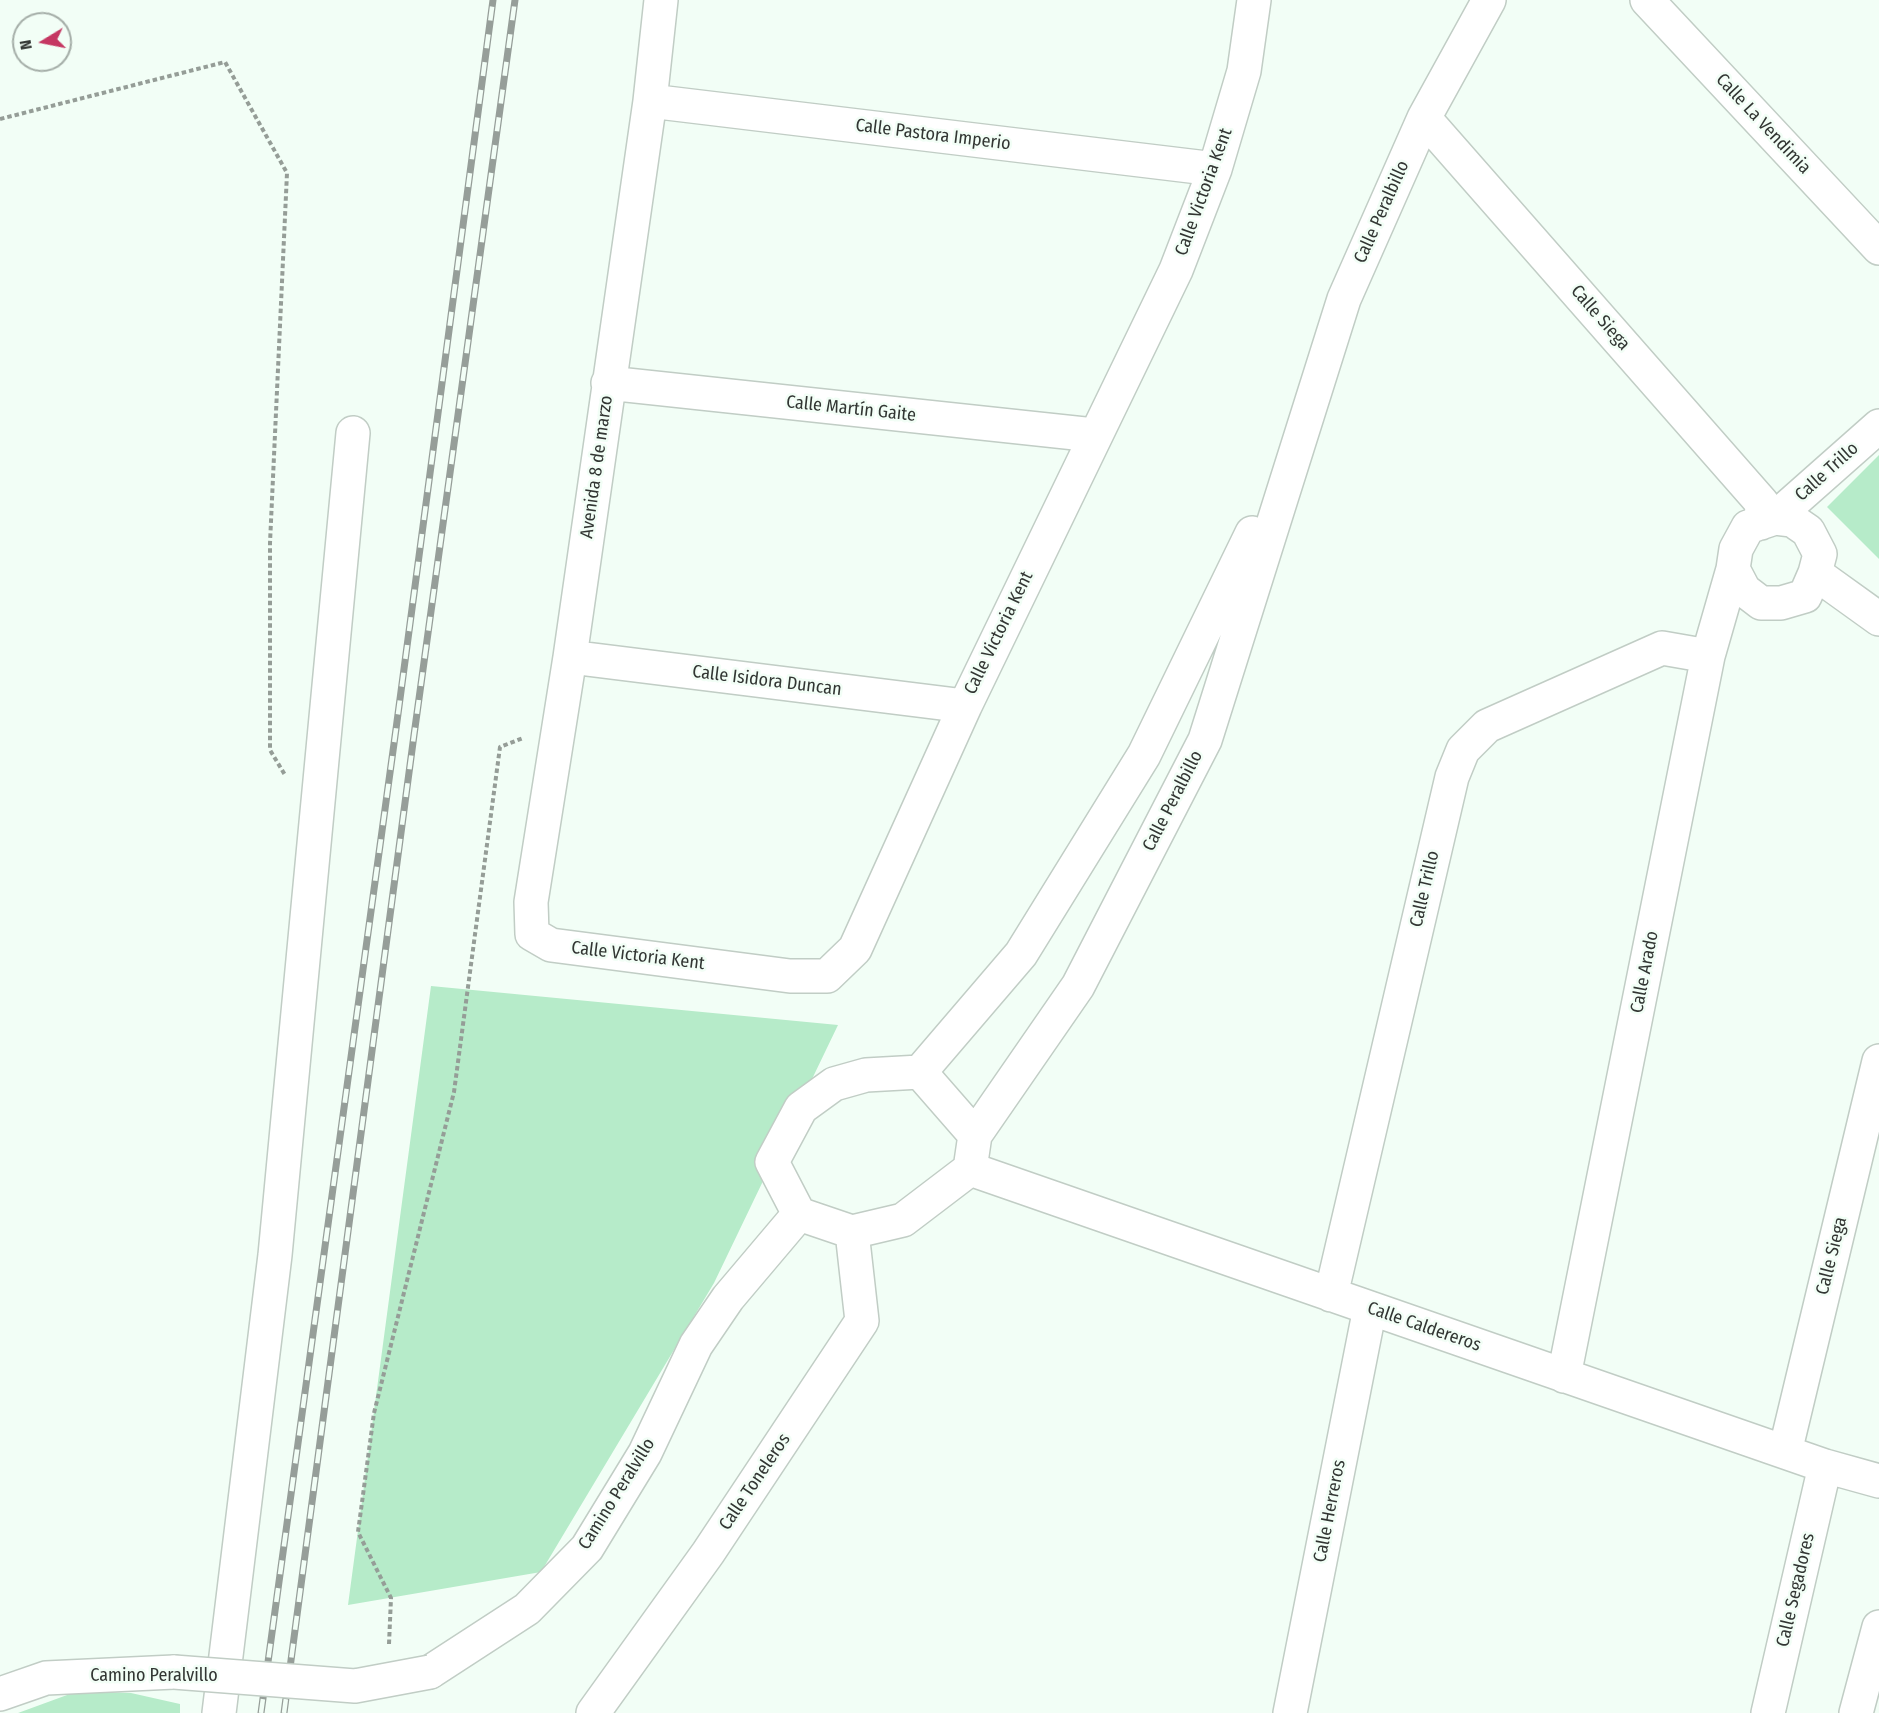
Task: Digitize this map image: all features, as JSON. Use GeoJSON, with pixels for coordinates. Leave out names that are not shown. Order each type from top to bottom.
{"type":"FeatureCollection","features":[{"type":"Feature","properties":{"kind":"street","name":"Avenida 8 de marzo"},"geometry":{"type":"LineString","coordinates":[[532,934],[531,902],[570,657],[650,101],[661,0]]}},
{"type":"Feature","properties":{"kind":"street","name":"Calle Victoria Kent"},"geometry":{"type":"LineString","coordinates":[[532,934],[551,945],[790,976],[827,975],[855,949],[965,706],[1094,435],[1176,270],[1215,169],[1244,71],[1254,0]]}},
{"type":"Feature","properties":{"kind":"street","name":"Calle Peralbillo"},"geometry":{"type":"LineString","coordinates":[[975,1135],[1078,986],[1205,740],[1344,299],[1424,118],[1489,0]]}},
{"type":"Feature","properties":{"kind":"street","name":"Calle La Vendimia"},"geometry":{"type":"LineString","coordinates":[[1647,0],[1879,248]]}},
{"type":"Feature","properties":{"kind":"street","name":"Calle Pastora Imperio"},"geometry":{"type":"LineString","coordinates":[[650,101],[1215,169]]}},
{"type":"Feature","properties":{"kind":"street","name":"Calle Siega"},"geometry":{"type":"LineString","coordinates":[[1424,118],[1762,503],[1768,520]]}},
{"type":"Feature","properties":{"kind":"street","name":"Calle Martín Gaite"},"geometry":{"type":"LineString","coordinates":[[608,383],[1094,435]]}},
{"type":"Feature","properties":{"kind":"street","name":"Calle Trillo"},"geometry":{"type":"LineString","coordinates":[[1768,520],[1879,426]]}},
{"type":"Feature","properties":{"kind":"street"},"geometry":{"type":"LineString","coordinates":[[219,1713],[275,1255],[353,433]]}},
{"type":"Feature","properties":{"kind":"street","name":"Calle Peralbillo"},"geometry":{"type":"LineString","coordinates":[[920,1072],[1021,954],[1144,755],[1301,434]]}},
{"type":"Feature","properties":{"kind":"street"},"geometry":{"type":"LineString","coordinates":[[1792,519],[1808,531],[1820,554],[1805,596],[1781,603],[1761,603],[1744,591],[1733,569],[1736,549],[1748,527],[1768,520],[1792,519]]}},
{"type":"Feature","properties":{"kind":"street","name":"Calle Arado"},"geometry":{"type":"LineString","coordinates":[[1564,1376],[1708,656],[1733,569]]}},
{"type":"Feature","properties":{"kind":"street"},"geometry":{"type":"LineString","coordinates":[[1815,573],[1879,619]]}},
{"type":"Feature","properties":{"kind":"street","name":"Calle Trillo"},"geometry":{"type":"LineString","coordinates":[[1331,1295],[1452,777],[1463,750],[1487,726],[1662,648],[1708,656]]}},
{"type":"Feature","properties":{"kind":"street","name":"Calle Isidora Duncan"},"geometry":{"type":"LineString","coordinates":[[570,657],[965,706]]}},
{"type":"Feature","properties":{"kind":"street","name":"Calle Siega"},"geometry":{"type":"LineString","coordinates":[[1785,1452],[1879,1061]]}},
{"type":"Feature","properties":{"kind":"street"},"geometry":{"type":"LineString","coordinates":[[920,1072],[975,1135],[970,1169],[903,1220],[852,1232],[799,1214],[772,1162],[801,1108],[834,1084],[866,1076],[920,1072]]}},
{"type":"Feature","properties":{"kind":"street","name":"Calle Caldereros"},"geometry":{"type":"LineString","coordinates":[[970,1169],[1825,1466],[1879,1481]]}},
{"type":"Feature","properties":{"kind":"street","name":"Camino Peralvillo"},"geometry":{"type":"LineString","coordinates":[[0,1694],[46,1678],[174,1672],[355,1686],[430,1672],[527,1609],[587,1548],[645,1453],[696,1345],[728,1299],[799,1214]]}},
{"type":"Feature","properties":{"kind":"street","name":"Calle Toneleros"},"geometry":{"type":"LineString","coordinates":[[593,1713],[708,1553],[862,1321],[852,1232]]}},
{"type":"Feature","properties":{"kind":"street","name":"Calle Herreros"},"geometry":{"type":"LineString","coordinates":[[1290,1713],[1371,1308]]}},
{"type":"Feature","properties":{"kind":"street","name":"Calle Segadores"},"geometry":{"type":"LineString","coordinates":[[1768,1713],[1825,1466]]}},
{"type":"Feature","properties":{"kind":"street"},"geometry":{"type":"LineString","coordinates":[[1856,1713],[1879,1627]]}},
{"type":"Feature","properties":{"kind":"path"},"geometry":{"type":"LineString","coordinates":[[0,119],[225,62],[287,173],[270,543],[270,750],[287,779]]}},
{"type":"Feature","properties":{"kind":"path"},"geometry":{"type":"LineString","coordinates":[[389,1655],[391,1598],[358,1532],[374,1413],[454,1092],[500,747],[560,723]]}},
{"type":"Feature","properties":{"kind":"green space"},"geometry":{"type":"Polygon","coordinates":[[[1879,455],[1879,559],[1827,507],[1879,455]]]}},
{"type":"Feature","properties":{"kind":"green space"},"geometry":{"type":"Polygon","coordinates":[[[431,986],[838,1025],[714,1283],[541,1572],[348,1605],[431,986]]]}},
{"type":"Feature","properties":{"kind":"green space"},"geometry":{"type":"Polygon","coordinates":[[[78,1691],[131,1693],[180,1704],[180,1713],[18,1713],[78,1691]]]}},
{"type":"Feature","properties":{"kind":"railway"},"geometry":{"type":"LineString","coordinates":[[261,1713],[493,0]]}},
{"type":"Feature","properties":{"kind":"railway"},"geometry":{"type":"LineString","coordinates":[[284,1713],[414,735],[515,0]]}}]}
